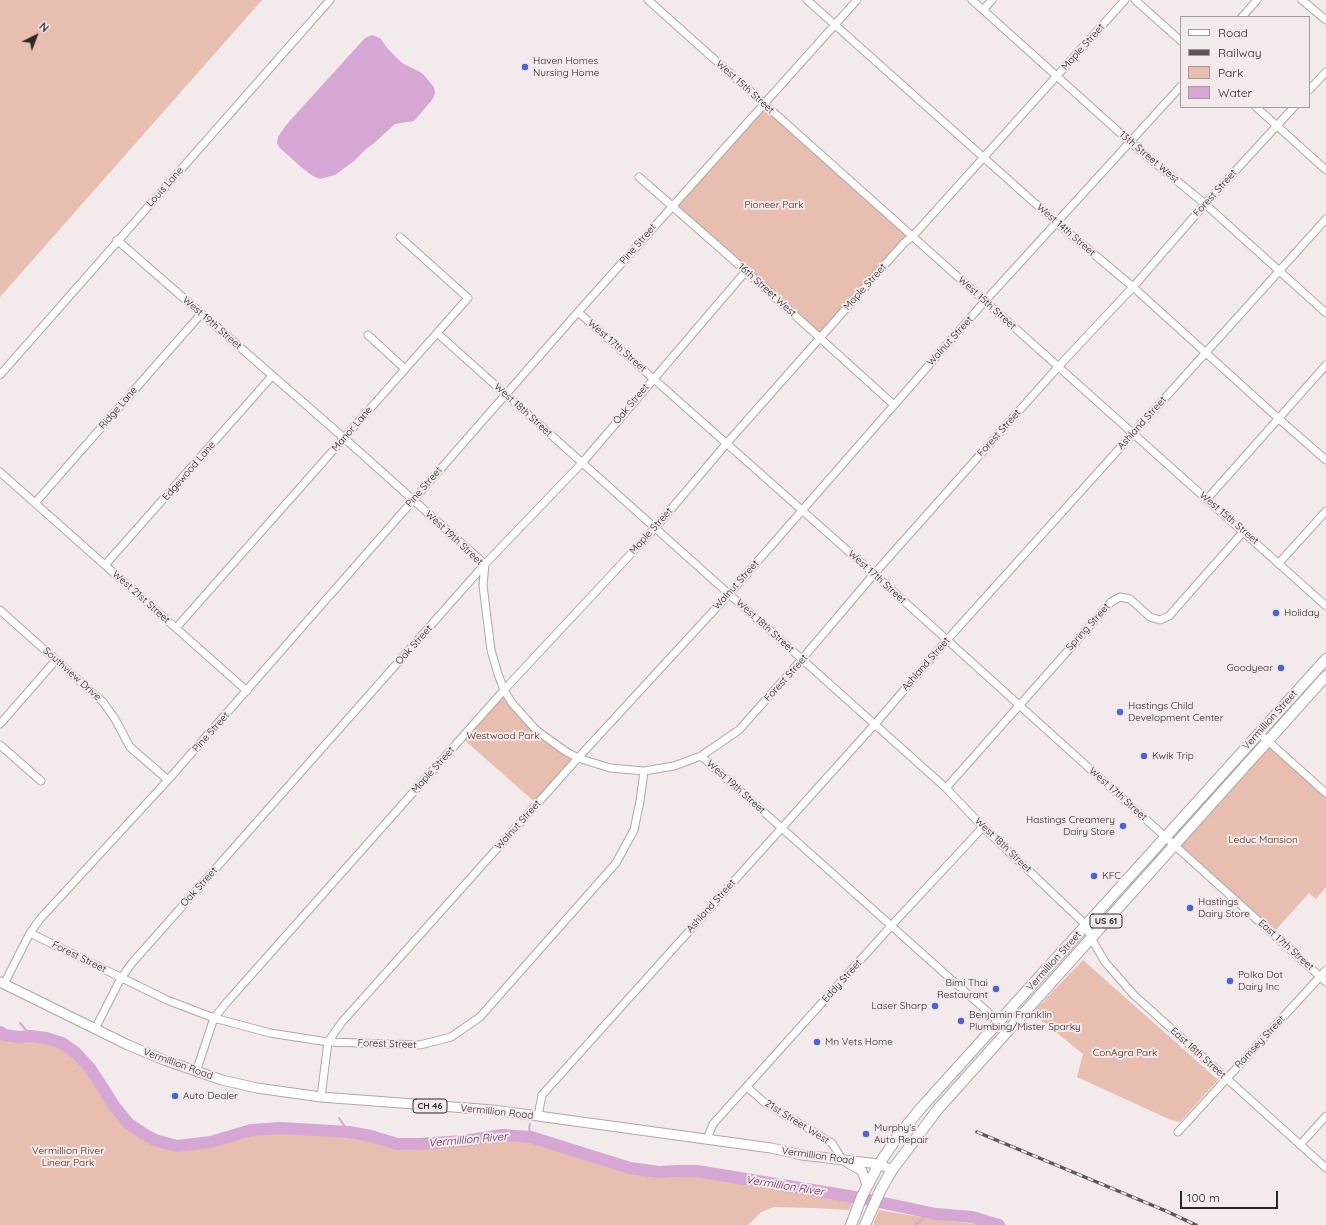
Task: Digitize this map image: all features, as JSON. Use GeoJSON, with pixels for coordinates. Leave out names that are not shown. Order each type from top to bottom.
{"type":"FeatureCollection","features":[{"type":"Feature","properties":{"kind":"highway","name":"Vermillion Street"},"geometry":{"type":"LineString","coordinates":[[852,1222],[867,1185],[898,1136],[1326,659]]}},
{"type":"Feature","properties":{"kind":"highway","name":"Vermillion Street"},"geometry":{"type":"LineString","coordinates":[[866,1223],[881,1189],[892,1170],[938,1109],[1326,676]]}},
{"type":"Feature","properties":{"kind":"main road","name":"Vermillion Road"},"geometry":{"type":"LineString","coordinates":[[2,983],[128,1045],[196,1072],[257,1088],[291,1094],[321,1097],[493,1110],[771,1148],[802,1155],[879,1164],[892,1170]]}},
{"type":"Feature","properties":{"kind":"main road"},"geometry":{"type":"LineString","coordinates":[[843,1160],[859,1169],[864,1174],[867,1185]]}},
{"type":"Feature","properties":{"kind":"street","name":"Louis Lane"},"geometry":{"type":"LineString","coordinates":[[0,375],[117,240],[330,0]]}},
{"type":"Feature","properties":{"kind":"street","name":"West 15th Street"},"geometry":{"type":"LineString","coordinates":[[648,0],[1133,434],[1244,531],[1326,606]]}},
{"type":"Feature","properties":{"kind":"street","name":"West 14th Street"},"geometry":{"type":"LineString","coordinates":[[806,0],[1057,223],[1133,287],[1326,460]]}},
{"type":"Feature","properties":{"kind":"street","name":"Pine Street"},"geometry":{"type":"LineString","coordinates":[[2,983],[30,933],[40,920],[247,691],[505,394],[856,0]]}},
{"type":"Feature","properties":{"kind":"street","name":"13th Street West"},"geometry":{"type":"LineString","coordinates":[[972,0],[1130,142],[1205,204],[1326,313]]}},
{"type":"Feature","properties":{"kind":"street"},"geometry":{"type":"LineString","coordinates":[[983,10],[992,0]]}},
{"type":"Feature","properties":{"kind":"street","name":"Maple Street"},"geometry":{"type":"LineString","coordinates":[[196,1072],[214,1018],[504,690],[655,528],[727,443],[904,243],[983,158],[1125,0]]}},
{"type":"Feature","properties":{"kind":"street"},"geometry":{"type":"LineString","coordinates":[[1135,0],[1180,40]]}},
{"type":"Feature","properties":{"kind":"street"},"geometry":{"type":"LineString","coordinates":[[1243,16],[1257,0]]}},
{"type":"Feature","properties":{"kind":"street"},"geometry":{"type":"LineString","coordinates":[[1302,0],[1326,20]]}},
{"type":"Feature","properties":{"kind":"street"},"geometry":{"type":"LineString","coordinates":[[1310,89],[1326,72]]}},
{"type":"Feature","properties":{"kind":"street","name":"Walnut Street"},"geometry":{"type":"LineString","coordinates":[[321,1097],[328,1042],[342,1022],[578,758],[729,594],[985,301],[1180,87]]}},
{"type":"Feature","properties":{"kind":"street"},"geometry":{"type":"LineString","coordinates":[[1257,108],[1326,170]]}},
{"type":"Feature","properties":{"kind":"street","name":"Forest Street"},"geometry":{"type":"LineString","coordinates":[[701,756],[739,730],[874,574],[1058,367],[1133,287],[1205,204],[1293,108]]}},
{"type":"Feature","properties":{"kind":"street","name":"16th Street West"},"geometry":{"type":"LineString","coordinates":[[639,177],[894,404]]}},
{"type":"Feature","properties":{"kind":"street","name":"Ashland Street"},"geometry":{"type":"LineString","coordinates":[[538,1116],[542,1095],[875,724],[947,640],[1326,219]]}},
{"type":"Feature","properties":{"kind":"street","name":"Manor Lane"},"geometry":{"type":"LineString","coordinates":[[176,628],[468,298],[400,237]]}},
{"type":"Feature","properties":{"kind":"street","name":"West 19th Street"},"geometry":{"type":"LineString","coordinates":[[117,240],[344,438],[485,564],[483,585],[491,650],[504,690],[512,703],[536,730],[548,740],[578,758],[610,768],[644,771],[674,766],[701,756],[1008,1030]]}},
{"type":"Feature","properties":{"kind":"street","name":"Oak Street"},"geometry":{"type":"LineString","coordinates":[[95,1029],[121,978],[132,963],[485,564],[582,462],[746,271]]}},
{"type":"Feature","properties":{"kind":"street","name":"West 17th Street"},"geometry":{"type":"LineString","coordinates":[[578,312],[727,443],[801,511],[874,574],[1174,845]]}},
{"type":"Feature","properties":{"kind":"street","name":"Ridge Lane"},"geometry":{"type":"LineString","coordinates":[[35,503],[201,314]]}},
{"type":"Feature","properties":{"kind":"street","name":"West 18th Street"},"geometry":{"type":"LineString","coordinates":[[437,333],[946,788],[983,827],[1086,925]]}},
{"type":"Feature","properties":{"kind":"street"},"geometry":{"type":"LineString","coordinates":[[368,335],[405,369]]}},
{"type":"Feature","properties":{"kind":"street"},"geometry":{"type":"LineString","coordinates":[[1207,499],[1326,365]]}},
{"type":"Feature","properties":{"kind":"street","name":"Edgewood Lane"},"geometry":{"type":"LineString","coordinates":[[106,565],[272,376]]}},
{"type":"Feature","properties":{"kind":"street","name":"West 21st Street"},"geometry":{"type":"LineString","coordinates":[[0,472],[247,691]]}},
{"type":"Feature","properties":{"kind":"street"},"geometry":{"type":"LineString","coordinates":[[1279,563],[1326,511]]}},
{"type":"Feature","properties":{"kind":"street","name":"Spring Street"},"geometry":{"type":"LineString","coordinates":[[946,788],[1111,602],[1120,597],[1130,599],[1150,617],[1160,620],[1169,616],[1244,531]]}},
{"type":"Feature","properties":{"kind":"street","name":"Southview Drive"},"geometry":{"type":"LineString","coordinates":[[0,610],[104,702],[130,747],[168,780]]}},
{"type":"Feature","properties":{"kind":"street"},"geometry":{"type":"LineString","coordinates":[[0,724],[56,660]]}},
{"type":"Feature","properties":{"kind":"street"},"geometry":{"type":"LineString","coordinates":[[1259,733],[1326,793]]}},
{"type":"Feature","properties":{"kind":"street"},"geometry":{"type":"LineString","coordinates":[[0,745],[41,781]]}},
{"type":"Feature","properties":{"kind":"street","name":"Forest Street"},"geometry":{"type":"LineString","coordinates":[[30,933],[167,1000],[214,1018],[270,1033],[328,1042],[420,1045],[451,1037],[480,1017],[616,863],[634,830],[644,771]]}},
{"type":"Feature","properties":{"kind":"street","name":"Eddy Street"},"geometry":{"type":"LineString","coordinates":[[707,1139],[713,1124],[891,926],[983,827]]}},
{"type":"Feature","properties":{"kind":"street","name":"East 17th Street"},"geometry":{"type":"LineString","coordinates":[[1174,845],[1323,979]]}},
{"type":"Feature","properties":{"kind":"street","name":"East 18th Street"},"geometry":{"type":"LineString","coordinates":[[1086,925],[1091,938],[1105,962],[1134,995],[1326,1168]]}},
{"type":"Feature","properties":{"kind":"street","name":"Ramsey Street"},"geometry":{"type":"LineString","coordinates":[[1178,1132],[1227,1078],[1323,979],[1326,970]]}},
{"type":"Feature","properties":{"kind":"street","name":"21st Street West"},"geometry":{"type":"LineString","coordinates":[[747,1087],[765,1103],[832,1143],[843,1160]]}},
{"type":"Feature","properties":{"kind":"street"},"geometry":{"type":"LineString","coordinates":[[1300,1144],[1326,1116]]}},
{"type":"Feature","properties":{"kind":"green space"},"geometry":{"type":"Polygon","coordinates":[[[0,0],[262,0],[0,297],[0,0]]]}},
{"type":"Feature","properties":{"kind":"green space","name":"Pioneer Park"},"geometry":{"type":"Polygon","coordinates":[[[763,104],[913,236],[820,337],[671,206],[763,104]]]}},
{"type":"Feature","properties":{"kind":"green space","name":"Westwood Park"},"geometry":{"type":"Polygon","coordinates":[[[504,690],[525,719],[578,758],[537,804],[462,738],[504,690]]]}},
{"type":"Feature","properties":{"kind":"green space","name":"Leduc Mansion"},"geometry":{"type":"Polygon","coordinates":[[[1268,741],[1326,793],[1326,887],[1316,899],[1309,893],[1273,933],[1174,845],[1268,741]]]}},
{"type":"Feature","properties":{"kind":"green space","name":"ConAgra Park"},"geometry":{"type":"Polygon","coordinates":[[[1083,960],[1218,1080],[1180,1122],[1171,1120],[1077,1077],[1083,1054],[1032,1013],[1083,960]]]}},
{"type":"Feature","properties":{"kind":"green space","name":"Vermillion River Linear Park"},"geometry":{"type":"Polygon","coordinates":[[[0,1032],[5,1035],[18,1037],[31,1036],[46,1038],[62,1043],[76,1053],[90,1068],[115,1107],[129,1124],[155,1140],[176,1146],[211,1142],[251,1130],[281,1128],[349,1132],[371,1136],[397,1144],[463,1141],[502,1135],[531,1137],[630,1168],[659,1172],[697,1171],[855,1197],[849,1210],[774,1207],[761,1212],[748,1225],[0,1225],[0,1032]]]}},
{"type":"Feature","properties":{"kind":"green space"},"geometry":{"type":"Polygon","coordinates":[[[879,1210],[939,1220],[983,1225],[873,1225],[879,1210]]]}},
{"type":"Feature","properties":{"kind":"water"},"geometry":{"type":"Polygon","coordinates":[[[372,35],[380,38],[388,49],[402,63],[422,73],[434,87],[435,94],[432,100],[414,121],[395,124],[354,161],[335,175],[320,179],[313,176],[301,167],[279,147],[277,143],[278,137],[286,125],[365,38],[372,35]]]}},
{"type":"Feature","properties":{"kind":"waterway"},"geometry":{"type":"LineString","coordinates":[[20,1023],[31,1036]]}},
{"type":"Feature","properties":{"kind":"waterway","name":"Vermillion River"},"geometry":{"type":"LineString","coordinates":[[0,1032],[5,1035],[18,1037],[31,1036],[46,1038],[62,1043],[76,1053],[90,1068],[115,1107],[129,1124],[155,1140],[177,1146],[211,1142],[251,1130],[281,1128],[349,1132],[371,1136],[397,1144],[463,1141],[502,1135],[531,1137],[630,1168],[659,1172],[697,1171],[855,1197],[936,1214],[972,1217],[999,1225]]}},
{"type":"Feature","properties":{"kind":"waterway"},"geometry":{"type":"LineString","coordinates":[[339,1118],[349,1132]]}},
{"type":"Feature","properties":{"kind":"waterway"},"geometry":{"type":"LineString","coordinates":[[530,1124],[529,1128],[531,1137]]}},
{"type":"Feature","properties":{"kind":"waterway"},"geometry":{"type":"LineString","coordinates":[[915,1225],[925,1217],[936,1214]]}},
{"type":"Feature","properties":{"kind":"railway"},"geometry":{"type":"LineString","coordinates":[[977,1132],[1196,1225]]}},
{"type":"Feature","properties":{"kind":"place","name":"Haven Homes Nursing Home"},"geometry":{"type":"Point","coordinates":[525,67]}},
{"type":"Feature","properties":{"kind":"place","name":"Holiday"},"geometry":{"type":"Point","coordinates":[1276,613]}},
{"type":"Feature","properties":{"kind":"place","name":"Goodyear"},"geometry":{"type":"Point","coordinates":[1281,668]}},
{"type":"Feature","properties":{"kind":"place","name":"Hastings Child Development Center"},"geometry":{"type":"Point","coordinates":[1120,712]}},
{"type":"Feature","properties":{"kind":"place","name":"Kwik Trip"},"geometry":{"type":"Point","coordinates":[1144,756]}},
{"type":"Feature","properties":{"kind":"place","name":"Hastings Creamery Dairy Store"},"geometry":{"type":"Point","coordinates":[1123,826]}},
{"type":"Feature","properties":{"kind":"place","name":"KFC"},"geometry":{"type":"Point","coordinates":[1094,876]}},
{"type":"Feature","properties":{"kind":"place","name":"Hastings Dairy Store"},"geometry":{"type":"Point","coordinates":[1190,908]}},
{"type":"Feature","properties":{"kind":"place","name":"Polka Dot Dairy Inc"},"geometry":{"type":"Point","coordinates":[1230,981]}},
{"type":"Feature","properties":{"kind":"place","name":"Bimi Thai Restaurant"},"geometry":{"type":"Point","coordinates":[996,989]}},
{"type":"Feature","properties":{"kind":"place","name":"Laser Sharp"},"geometry":{"type":"Point","coordinates":[935,1006]}},
{"type":"Feature","properties":{"kind":"place","name":"Benjamin Franklin Plumbing/Mister Sparky"},"geometry":{"type":"Point","coordinates":[961,1021]}},
{"type":"Feature","properties":{"kind":"place","name":"Mn Vets Home"},"geometry":{"type":"Point","coordinates":[817,1042]}},
{"type":"Feature","properties":{"kind":"place","name":"Auto Dealer"},"geometry":{"type":"Point","coordinates":[175,1096]}},
{"type":"Feature","properties":{"kind":"place","name":"Murphy's Auto Repair"},"geometry":{"type":"Point","coordinates":[866,1134]}}]}
